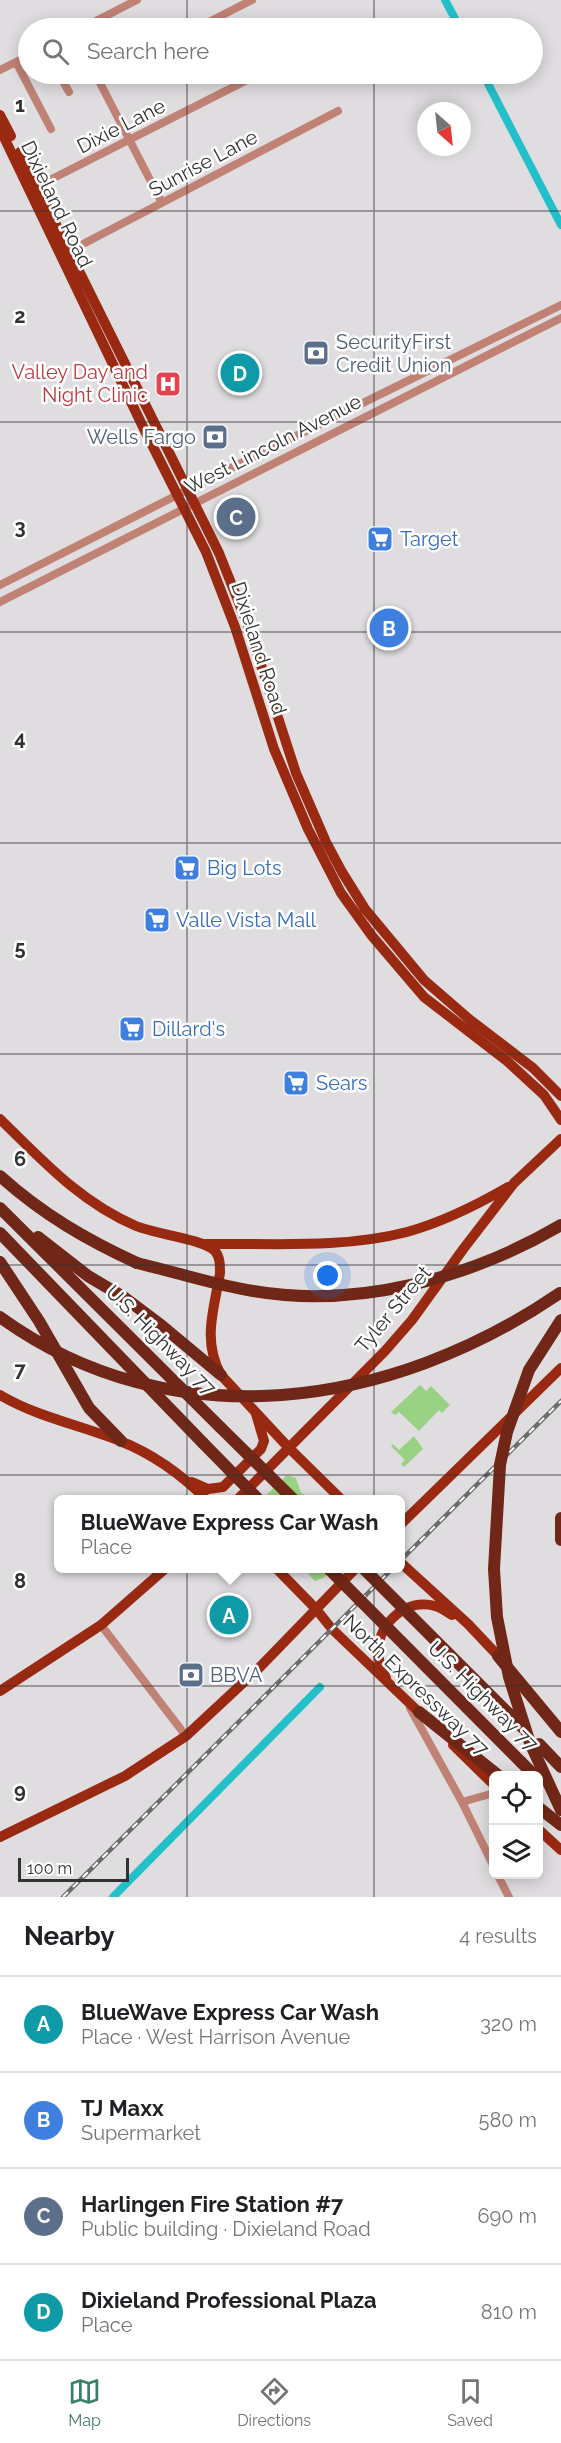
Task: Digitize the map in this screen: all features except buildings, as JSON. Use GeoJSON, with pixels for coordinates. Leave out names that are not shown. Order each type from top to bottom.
{"type":"FeatureCollection","features":[{"type":"Feature","properties":{"kind":"highway"},"geometry":{"type":"LineString","coordinates":[[0,1176],[27,1201],[60,1224],[137,1263],[253,1291],[297,1295],[341,1294],[405,1285],[468,1269],[529,1244],[561,1225]]}},
{"type":"Feature","properties":{"kind":"highway"},"geometry":{"type":"LineString","coordinates":[[0,1208],[88,1276],[125,1298],[161,1324],[222,1375]]}},
{"type":"Feature","properties":{"kind":"highway","name":"U.S. Highway 77"},"geometry":{"type":"LineString","coordinates":[[0,1208],[289,1495]]}},
{"type":"Feature","properties":{"kind":"highway","name":"U.S. Highway 77"},"geometry":{"type":"LineString","coordinates":[[0,1233],[255,1495]]}},
{"type":"Feature","properties":{"kind":"highway"},"geometry":{"type":"LineString","coordinates":[[0,1262],[39,1321],[89,1408],[121,1441]]}},
{"type":"Feature","properties":{"kind":"highway"},"geometry":{"type":"LineString","coordinates":[[0,1317],[52,1350],[91,1368],[130,1381],[167,1390],[205,1395],[268,1396],[342,1387],[414,1368],[458,1351],[500,1330],[561,1293]]}},
{"type":"Feature","properties":{"kind":"highway"},"geometry":{"type":"LineString","coordinates":[[561,1320],[529,1370],[507,1432],[500,1465],[494,1569],[497,1617],[509,1677],[530,1743],[561,1810]]}},
{"type":"Feature","properties":{"kind":"highway"},"geometry":{"type":"LineString","coordinates":[[561,1518],[561,1540]]}},
{"type":"Feature","properties":{"kind":"highway","name":"U.S. Highway 77"},"geometry":{"type":"LineString","coordinates":[[332,1573],[530,1771]]}},
{"type":"Feature","properties":{"kind":"highway","name":"U.S. Highway 77"},"geometry":{"type":"LineString","coordinates":[[367,1573],[561,1767]]}},
{"type":"Feature","properties":{"kind":"highway"},"geometry":{"type":"LineString","coordinates":[[498,1656],[561,1732]]}},
{"type":"Feature","properties":{"kind":"highway"},"geometry":{"type":"LineString","coordinates":[[419,1712],[493,1771]]}},
{"type":"Feature","properties":{"kind":"highway","name":"U.S. Highway 77"},"geometry":{"type":"LineString","coordinates":[[543,1784],[561,1802]]}},
{"type":"Feature","properties":{"kind":"highway"},"geometry":{"type":"LineString","coordinates":[[543,1811],[561,1825]]}},
{"type":"Feature","properties":{"kind":"main road","name":"Dixieland Road"},"geometry":{"type":"LineString","coordinates":[[0,115],[144,429],[185,507],[228,606],[273,749],[308,829],[341,893],[372,936],[424,997],[507,1061],[544,1095],[561,1120]]}},
{"type":"Feature","properties":{"kind":"main road","name":"Dixieland Road"},"geometry":{"type":"LineString","coordinates":[[0,129],[34,188],[195,501],[234,587],[296,773],[326,842],[342,872],[365,909],[424,980],[469,1020],[526,1062],[561,1096]]}},
{"type":"Feature","properties":{"kind":"main road"},"geometry":{"type":"LineString","coordinates":[[0,1119],[64,1181],[92,1203],[138,1227],[202,1244],[324,1244],[382,1237],[409,1231],[480,1203],[514,1184],[561,1139]]}},
{"type":"Feature","properties":{"kind":"main road","name":"Tyler Street"},"geometry":{"type":"LineString","coordinates":[[242,1495],[385,1351],[412,1320],[514,1184]]}},
{"type":"Feature","properties":{"kind":"main road"},"geometry":{"type":"LineString","coordinates":[[202,1244],[214,1251],[220,1262],[210,1339],[211,1350],[222,1375],[288,1447],[337,1495]]}},
{"type":"Feature","properties":{"kind":"main road"},"geometry":{"type":"LineString","coordinates":[[405,1520],[561,1368]]}},
{"type":"Feature","properties":{"kind":"main road"},"geometry":{"type":"LineString","coordinates":[[0,1395],[29,1410],[121,1441],[163,1462],[202,1495]]}},
{"type":"Feature","properties":{"kind":"main road"},"geometry":{"type":"LineString","coordinates":[[188,1481],[208,1489],[223,1486],[261,1449],[264,1441],[255,1411]]}},
{"type":"Feature","properties":{"kind":"main road"},"geometry":{"type":"LineString","coordinates":[[405,1567],[468,1624],[561,1722]]}},
{"type":"Feature","properties":{"kind":"main road"},"geometry":{"type":"LineString","coordinates":[[0,1691],[101,1624],[161,1573]]}},
{"type":"Feature","properties":{"kind":"main road","name":"North Expressway 77"},"geometry":{"type":"LineString","coordinates":[[280,1573],[316,1609],[332,1629],[489,1780]]}},
{"type":"Feature","properties":{"kind":"main road"},"geometry":{"type":"LineString","coordinates":[[0,1836],[125,1776],[186,1736],[250,1677],[352,1573]]}},
{"type":"Feature","properties":{"kind":"main road"},"geometry":{"type":"LineString","coordinates":[[387,1681],[378,1654],[380,1638],[392,1618],[409,1606],[436,1606],[468,1624]]}},
{"type":"Feature","properties":{"kind":"main road"},"geometry":{"type":"LineString","coordinates":[[543,1833],[561,1850]]}},
{"type":"Feature","properties":{"kind":"street"},"geometry":{"type":"LineString","coordinates":[[101,18],[137,0]]}},
{"type":"Feature","properties":{"kind":"street"},"geometry":{"type":"LineString","coordinates":[[216,18],[252,0]]}},
{"type":"Feature","properties":{"kind":"street"},"geometry":{"type":"LineString","coordinates":[[0,70],[16,62],[18,66]]}},
{"type":"Feature","properties":{"kind":"street"},"geometry":{"type":"LineString","coordinates":[[27,84],[51,129]]}},
{"type":"Feature","properties":{"kind":"street"},"geometry":{"type":"LineString","coordinates":[[65,84],[69,92]]}},
{"type":"Feature","properties":{"kind":"street"},"geometry":{"type":"LineString","coordinates":[[100,84],[162,203]]}},
{"type":"Feature","properties":{"kind":"street","name":"Dixie Lane"},"geometry":{"type":"LineString","coordinates":[[34,188],[240,84]]}},
{"type":"Feature","properties":{"kind":"street","name":"Sunrise Lane"},"geometry":{"type":"LineString","coordinates":[[83,244],[338,111]]}},
{"type":"Feature","properties":{"kind":"street","name":"West Lincoln Avenue"},"geometry":{"type":"LineString","coordinates":[[0,585],[561,305]]}},
{"type":"Feature","properties":{"kind":"street","name":"West Lincoln Avenue"},"geometry":{"type":"LineString","coordinates":[[0,602],[195,501],[561,318]]}},
{"type":"Feature","properties":{"kind":"street"},"geometry":{"type":"LineString","coordinates":[[101,1624],[186,1736]]}},
{"type":"Feature","properties":{"kind":"street"},"geometry":{"type":"LineString","coordinates":[[405,1699],[462,1802],[489,1857]]}},
{"type":"Feature","properties":{"kind":"street"},"geometry":{"type":"LineString","coordinates":[[462,1802],[489,1794]]}},
{"type":"Feature","properties":{"kind":"street"},"geometry":{"type":"LineString","coordinates":[[499,1879],[508,1897]]}},
{"type":"Feature","properties":{"kind":"green space"},"geometry":{"type":"Polygon","coordinates":[[[420,1385],[426,1391],[431,1386],[450,1405],[442,1413],[439,1410],[419,1431],[399,1412],[395,1415],[391,1412],[420,1385]]]}},
{"type":"Feature","properties":{"kind":"green space"},"geometry":{"type":"Polygon","coordinates":[[[414,1436],[423,1449],[404,1467],[401,1464],[405,1460],[391,1446],[393,1444],[399,1450],[414,1436]]]}},
{"type":"Feature","properties":{"kind":"green space"},"geometry":{"type":"Polygon","coordinates":[[[287,1475],[296,1478],[301,1493],[305,1495],[266,1495],[287,1475]]]}},
{"type":"Feature","properties":{"kind":"green space"},"geometry":{"type":"Polygon","coordinates":[[[308,1573],[329,1573],[315,1581],[308,1573]]]}},
{"type":"Feature","properties":{"kind":"waterway"},"geometry":{"type":"LineString","coordinates":[[445,0],[455,18]]}},
{"type":"Feature","properties":{"kind":"waterway"},"geometry":{"type":"LineString","coordinates":[[488,84],[561,225]]}},
{"type":"Feature","properties":{"kind":"waterway"},"geometry":{"type":"LineString","coordinates":[[113,1897],[320,1687]]}},
{"type":"Feature","properties":{"kind":"railway"},"geometry":{"type":"LineString","coordinates":[[405,1556],[561,1401]]}},
{"type":"Feature","properties":{"kind":"railway"},"geometry":{"type":"LineString","coordinates":[[63,1897],[388,1573]]}},
{"type":"Feature","properties":{"kind":"place","name":"SecurityFirst Credit Union"},"geometry":{"type":"Point","coordinates":[316,353]}},
{"type":"Feature","properties":{"kind":"place","name":"Dixieland Professional Plaza"},"geometry":{"type":"Point","coordinates":[240,373]}},
{"type":"Feature","properties":{"kind":"place","name":"Valley Day and Night Clinic"},"geometry":{"type":"Point","coordinates":[168,384]}},
{"type":"Feature","properties":{"kind":"place","name":"Wells Fargo"},"geometry":{"type":"Point","coordinates":[215,437]}},
{"type":"Feature","properties":{"kind":"place","name":"Harlingen Fire Station #7"},"geometry":{"type":"Point","coordinates":[236,517]}},
{"type":"Feature","properties":{"kind":"place","name":"Target"},"geometry":{"type":"Point","coordinates":[380,539]}},
{"type":"Feature","properties":{"kind":"place","name":"TJ Maxx"},"geometry":{"type":"Point","coordinates":[389,628]}},
{"type":"Feature","properties":{"kind":"place","name":"Big Lots"},"geometry":{"type":"Point","coordinates":[187,868]}},
{"type":"Feature","properties":{"kind":"place","name":"Valle Vista Mall"},"geometry":{"type":"Point","coordinates":[157,920]}},
{"type":"Feature","properties":{"kind":"place","name":"Dillard's"},"geometry":{"type":"Point","coordinates":[132,1029]}},
{"type":"Feature","properties":{"kind":"place","name":"Sears"},"geometry":{"type":"Point","coordinates":[296,1083]}},
{"type":"Feature","properties":{"kind":"place","name":"BlueWave Express Car Wash"},"geometry":{"type":"Point","coordinates":[229,1615]}},
{"type":"Feature","properties":{"kind":"place","name":"BBVA"},"geometry":{"type":"Point","coordinates":[191,1675]}}]}
